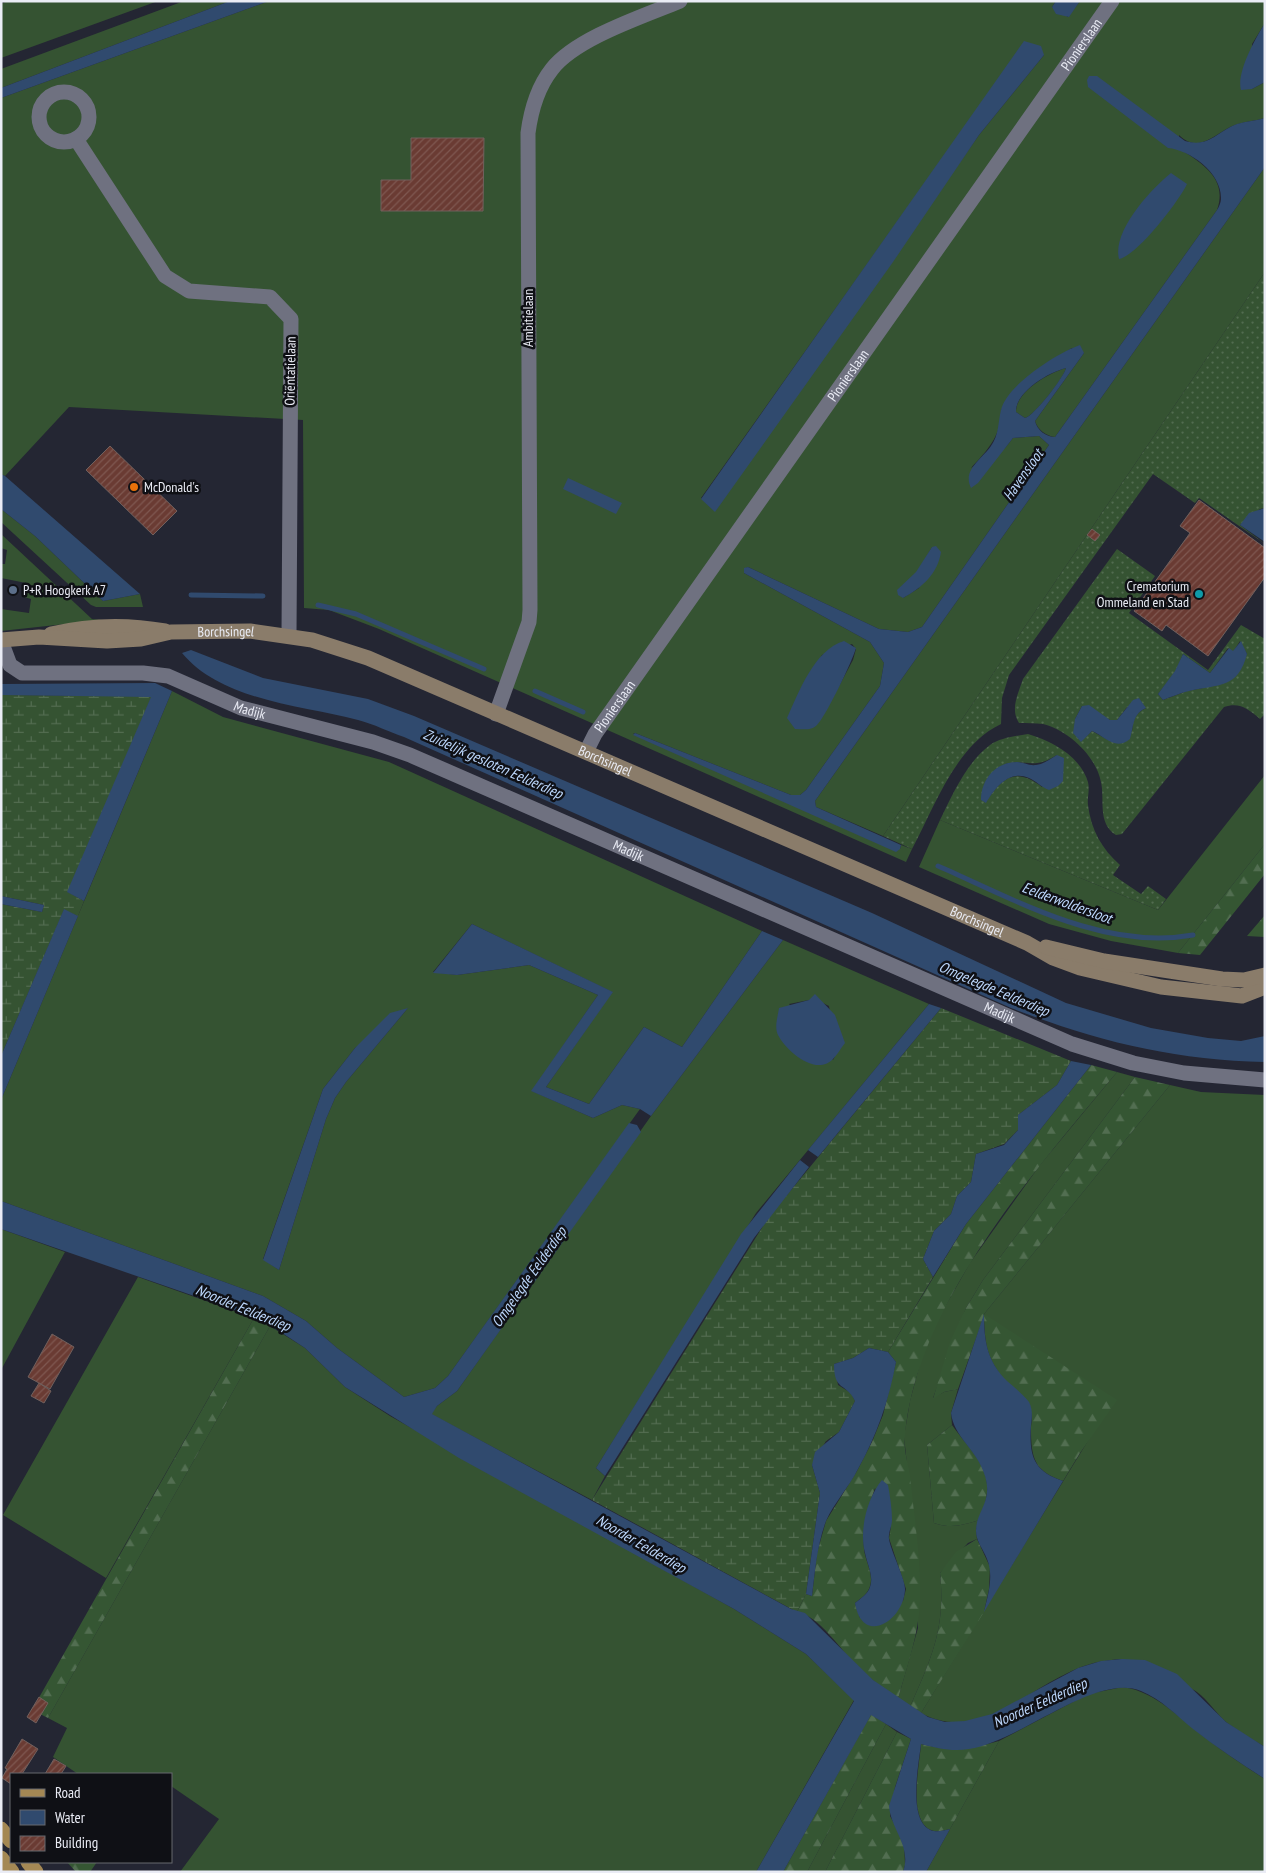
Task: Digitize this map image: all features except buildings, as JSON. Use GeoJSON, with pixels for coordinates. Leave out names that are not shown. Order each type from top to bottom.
{"type":"FeatureCollection","features":[{"type":"Feature","properties":{"kind":"main road","name":"Borchsingel"},"geometry":{"type":"LineString","coordinates":[[1,640],[40,637],[107,641],[141,639],[171,632],[250,631],[289,635],[327,644],[368,658],[1027,943],[1053,958],[1080,968],[1161,987],[1242,996],[1265,986]]}},
{"type":"Feature","properties":{"kind":"main road","name":"Borchsingel"},"geometry":{"type":"LineString","coordinates":[[1027,943],[1104,961],[1222,979],[1244,980],[1265,975]]}},
{"type":"Feature","properties":{"kind":"main road"},"geometry":{"type":"LineString","coordinates":[[1,1829],[10,1840]]}},
{"type":"Feature","properties":{"kind":"main road"},"geometry":{"type":"LineString","coordinates":[[1,1858],[12,1872]]}},
{"type":"Feature","properties":{"kind":"street","name":"Ambitielaan"},"geometry":{"type":"LineString","coordinates":[[496,714],[529,622],[530,610],[528,133],[530,115],[540,86],[553,68],[580,46],[680,1]]}},
{"type":"Feature","properties":{"kind":"street","name":"Pionierslaan"},"geometry":{"type":"LineString","coordinates":[[586,752],[595,734],[1112,1]]}},
{"type":"Feature","properties":{"kind":"street","name":"Oriëntatielaan"},"geometry":{"type":"LineString","coordinates":[[76,139],[164,276],[189,291],[270,297],[291,319],[289,635]]}},
{"type":"Feature","properties":{"kind":"street","name":"Madijk"},"geometry":{"type":"LineString","coordinates":[[1,640],[10,665],[22,673],[144,672],[168,676],[241,708],[373,742],[410,755],[1072,1044],[1133,1064],[1167,1070],[1265,1080]]}},
{"type":"Feature","properties":{"kind":"green space"},"geometry":{"type":"Polygon","coordinates":[[[8,1],[158,1],[1,58],[1,4],[8,1]]]}},
{"type":"Feature","properties":{"kind":"green space"},"geometry":{"type":"Polygon","coordinates":[[[184,1],[230,1],[1,88],[1,69],[184,1]]]}},
{"type":"Feature","properties":{"kind":"green space"},"geometry":{"type":"Polygon","coordinates":[[[269,1],[1056,1],[1052,7],[1068,17],[1080,1],[1265,1],[1265,23],[1252,44],[1252,89],[1265,82],[1265,118],[1230,127],[1201,142],[1187,141],[1179,135],[1180,149],[1205,167],[1216,181],[1220,199],[1217,210],[1055,437],[1043,432],[1035,421],[1084,353],[1072,348],[1061,355],[1001,410],[1001,419],[996,435],[988,449],[971,468],[1005,448],[1013,438],[1039,436],[1049,445],[922,627],[908,632],[879,629],[748,567],[744,569],[744,573],[870,642],[884,663],[880,686],[806,790],[800,795],[791,795],[635,733],[633,734],[900,849],[901,845],[912,849],[906,862],[379,629],[329,610],[304,608],[303,420],[69,407],[5,476],[1,474],[1,98],[269,1]],[[1044,55],[1012,60],[701,498],[715,511],[979,135],[1044,55]],[[932,547],[903,598],[919,588],[932,547]],[[852,644],[822,655],[795,701],[831,701],[853,660],[856,649],[852,644]]]}},
{"type":"Feature","properties":{"kind":"green space"},"geometry":{"type":"Polygon","coordinates":[[[1265,167],[1265,272],[883,836],[816,807],[815,801],[1265,167]]]}},
{"type":"Feature","properties":{"kind":"green space"},"geometry":{"type":"Polygon","coordinates":[[[1265,272],[1265,508],[1260,509],[1240,525],[1265,544],[1199,498],[1195,503],[1153,474],[1009,675],[1002,698],[1001,724],[971,746],[959,761],[938,796],[912,849],[883,836],[1265,272]]]}},
{"type":"Feature","properties":{"kind":"green space"},"geometry":{"type":"Polygon","coordinates":[[[1066,368],[1055,388],[1035,411],[1025,418],[1016,412],[1017,404],[1027,390],[1051,374],[1066,368]]]}},
{"type":"Feature","properties":{"kind":"green space"},"geometry":{"type":"Polygon","coordinates":[[[1,509],[35,536],[103,601],[140,594],[143,607],[96,607],[91,605],[1,522],[1,509]]]}},
{"type":"Feature","properties":{"kind":"green space"},"geometry":{"type":"Polygon","coordinates":[[[1,534],[92,619],[102,620],[1,631],[1,609],[29,613],[31,599],[24,597],[26,583],[1,578],[1,564],[5,564],[7,550],[1,548],[1,534]]]}},
{"type":"Feature","properties":{"kind":"green space"},"geometry":{"type":"Polygon","coordinates":[[[1117,549],[1155,576],[1129,613],[1208,670],[1241,625],[1265,639],[1265,714],[1260,719],[1244,707],[1235,705],[1224,707],[1122,834],[1116,835],[1106,824],[1101,782],[1098,772],[1087,754],[1062,732],[1043,724],[1019,723],[1016,718],[1015,707],[1023,679],[1117,549]],[[1240,641],[1233,652],[1228,648],[1210,673],[1183,654],[1176,671],[1158,694],[1163,700],[1187,691],[1203,688],[1247,654],[1240,641]],[[1082,706],[1075,719],[1081,741],[1092,731],[1108,740],[1132,731],[1135,717],[1146,708],[1127,707],[1117,720],[1110,720],[1082,706]]]}},
{"type":"Feature","properties":{"kind":"green space"},"geometry":{"type":"Polygon","coordinates":[[[172,691],[223,717],[389,762],[762,931],[682,1047],[644,1027],[589,1104],[546,1087],[612,992],[472,924],[433,972],[457,975],[529,965],[598,995],[532,1091],[593,1118],[622,1105],[640,1109],[448,1376],[435,1388],[404,1397],[337,1348],[306,1321],[263,1296],[1,1201],[1,1100],[172,691]],[[408,1008],[355,1048],[323,1089],[263,1259],[279,1270],[326,1119],[335,1098],[346,1082],[408,1008]]]}},
{"type":"Feature","properties":{"kind":"green space"},"geometry":{"type":"Polygon","coordinates":[[[1,695],[152,696],[68,892],[84,901],[78,916],[64,910],[1,1056],[1,904],[42,912],[44,905],[1,896],[1,695]]]}},
{"type":"Feature","properties":{"kind":"green space"},"geometry":{"type":"Polygon","coordinates":[[[1028,734],[1055,745],[1072,757],[1079,765],[1088,782],[1089,814],[1095,831],[1103,846],[1120,865],[1113,875],[1141,894],[1148,886],[1166,899],[1158,910],[940,820],[967,770],[981,752],[998,741],[1028,734]],[[1057,755],[1042,762],[1005,764],[986,802],[998,786],[1004,781],[1017,776],[1025,777],[1042,787],[1057,755]]]}},
{"type":"Feature","properties":{"kind":"green space"},"geometry":{"type":"Polygon","coordinates":[[[1265,775],[1265,844],[1178,953],[1111,941],[1049,924],[919,867],[940,820],[1158,910],[1265,775]]]}},
{"type":"Feature","properties":{"kind":"green space"},"geometry":{"type":"Polygon","coordinates":[[[1265,844],[1265,874],[1200,955],[1178,953],[1265,844]]]}},
{"type":"Feature","properties":{"kind":"green space"},"geometry":{"type":"Polygon","coordinates":[[[1265,915],[1265,937],[1247,936],[1265,915]]]}},
{"type":"Feature","properties":{"kind":"green space"},"geometry":{"type":"Polygon","coordinates":[[[783,940],[929,1004],[756,1213],[596,1468],[605,1476],[592,1500],[431,1414],[437,1406],[457,1391],[651,1116],[783,940]],[[809,1000],[789,1004],[833,1060],[836,1054],[829,1006],[819,1001],[809,1000]]]}},
{"type":"Feature","properties":{"kind":"green space"},"geometry":{"type":"Polygon","coordinates":[[[941,1008],[1071,1061],[1057,1085],[1018,1115],[1018,1130],[1004,1144],[976,1154],[971,1182],[957,1196],[951,1214],[934,1231],[923,1259],[933,1277],[888,1352],[869,1348],[853,1358],[834,1364],[838,1385],[851,1393],[855,1401],[839,1432],[826,1441],[812,1465],[820,1493],[806,1594],[797,1612],[592,1500],[768,1218],[941,1008]]]}},
{"type":"Feature","properties":{"kind":"green space"},"geometry":{"type":"Polygon","coordinates":[[[1091,1065],[1117,1072],[1017,1195],[985,1241],[956,1288],[932,1336],[914,1385],[905,1445],[917,1538],[920,1600],[915,1638],[898,1699],[852,1661],[830,1635],[814,1620],[797,1612],[806,1594],[812,1596],[817,1553],[826,1521],[857,1471],[883,1415],[896,1362],[888,1352],[966,1224],[1091,1065]],[[875,1488],[868,1510],[864,1533],[864,1549],[871,1581],[868,1591],[855,1603],[860,1618],[903,1601],[906,1589],[889,1538],[891,1526],[875,1488]]]}},
{"type":"Feature","properties":{"kind":"green space"},"geometry":{"type":"Polygon","coordinates":[[[1117,1072],[1135,1077],[983,1280],[966,1308],[933,1398],[944,1392],[958,1389],[951,1413],[952,1425],[927,1445],[934,1523],[951,1526],[979,1520],[976,1529],[977,1539],[968,1543],[940,1573],[941,1610],[939,1627],[930,1658],[910,1707],[898,1699],[918,1628],[918,1564],[904,1437],[910,1401],[921,1360],[938,1319],[970,1263],[1040,1165],[1117,1072]]]}},
{"type":"Feature","properties":{"kind":"green space"},"geometry":{"type":"Polygon","coordinates":[[[1135,1077],[1170,1085],[984,1314],[1117,1400],[1063,1481],[1046,1473],[1036,1462],[1032,1448],[1031,1413],[999,1373],[990,1357],[984,1316],[958,1389],[944,1392],[933,1399],[950,1342],[966,1308],[983,1280],[1135,1077]]]}},
{"type":"Feature","properties":{"kind":"green space"},"geometry":{"type":"Polygon","coordinates":[[[1170,1085],[1201,1092],[1265,1095],[1265,1747],[1226,1722],[1197,1692],[1150,1670],[1119,1659],[1082,1667],[1059,1677],[992,1714],[969,1721],[945,1721],[921,1713],[1094,1431],[984,1314],[1170,1085]]]}},
{"type":"Feature","properties":{"kind":"green space"},"geometry":{"type":"Polygon","coordinates":[[[1,1229],[65,1252],[1,1370],[1,1229]]]}},
{"type":"Feature","properties":{"kind":"green space"},"geometry":{"type":"Polygon","coordinates":[[[138,1277],[254,1318],[106,1578],[3,1515],[138,1277]]]}},
{"type":"Feature","properties":{"kind":"green space"},"geometry":{"type":"Polygon","coordinates":[[[254,1318],[270,1326],[48,1718],[32,1710],[254,1318]]]}},
{"type":"Feature","properties":{"kind":"green space"},"geometry":{"type":"Polygon","coordinates":[[[270,1326],[305,1348],[345,1387],[390,1416],[734,1609],[806,1654],[854,1700],[756,1872],[180,1872],[219,1819],[172,1787],[172,1773],[77,1773],[53,1757],[67,1728],[48,1718],[270,1326]]]}},
{"type":"Feature","properties":{"kind":"green space"},"geometry":{"type":"Polygon","coordinates":[[[952,1425],[983,1468],[987,1490],[985,1504],[979,1520],[951,1526],[934,1523],[927,1445],[952,1425]]]}},
{"type":"Feature","properties":{"kind":"green space"},"geometry":{"type":"Polygon","coordinates":[[[977,1539],[990,1567],[989,1589],[984,1612],[921,1713],[910,1707],[930,1658],[939,1627],[941,1610],[940,1573],[956,1552],[977,1539]]]}},
{"type":"Feature","properties":{"kind":"green space"},"geometry":{"type":"Polygon","coordinates":[[[1123,1687],[1147,1694],[1168,1707],[1221,1750],[1265,1779],[1265,1872],[926,1872],[999,1741],[1088,1694],[1123,1687]]]}},
{"type":"Feature","properties":{"kind":"green space"},"geometry":{"type":"Polygon","coordinates":[[[871,1714],[886,1724],[807,1872],[783,1872],[871,1714]]]}},
{"type":"Feature","properties":{"kind":"green space"},"geometry":{"type":"Polygon","coordinates":[[[886,1724],[897,1732],[825,1872],[807,1872],[886,1724]]]}},
{"type":"Feature","properties":{"kind":"green space"},"geometry":{"type":"Polygon","coordinates":[[[897,1732],[911,1739],[895,1787],[890,1816],[904,1842],[905,1865],[903,1872],[825,1872],[897,1732]]]}},
{"type":"Feature","properties":{"kind":"green space"},"geometry":{"type":"Polygon","coordinates":[[[999,1741],[950,1829],[934,1831],[925,1826],[920,1818],[917,1806],[917,1778],[921,1744],[951,1749],[999,1741]]]}},
{"type":"Feature","properties":{"kind":"green space"},"geometry":{"type":"Polygon","coordinates":[[[68,1863],[96,1863],[90,1872],[76,1872],[68,1863]]]}},
{"type":"Feature","properties":{"kind":"water"},"geometry":{"type":"Polygon","coordinates":[[[230,1],[269,1],[1,98],[1,88],[230,1]]]}},
{"type":"Feature","properties":{"kind":"water"},"geometry":{"type":"Polygon","coordinates":[[[1056,1],[1080,1],[1069,17],[1056,14],[1052,7],[1056,1]]]}},
{"type":"Feature","properties":{"kind":"water"},"geometry":{"type":"Polygon","coordinates":[[[1265,23],[1265,82],[1252,89],[1241,90],[1241,74],[1244,65],[1265,23]]]}},
{"type":"Feature","properties":{"kind":"water"},"geometry":{"type":"Polygon","coordinates":[[[1024,41],[1041,46],[1044,55],[979,135],[893,262],[715,512],[701,499],[1024,41]]]}},
{"type":"Feature","properties":{"kind":"water"},"geometry":{"type":"Polygon","coordinates":[[[1089,76],[1097,76],[1185,141],[1194,143],[1207,141],[1237,124],[1265,118],[1265,167],[815,801],[816,807],[901,845],[900,849],[896,852],[633,735],[635,733],[791,795],[800,795],[806,790],[880,686],[884,663],[870,642],[744,573],[744,568],[748,567],[879,629],[908,632],[922,627],[1049,445],[1039,436],[1013,438],[978,483],[971,488],[969,476],[971,470],[994,442],[1005,400],[1013,390],[1046,362],[1080,345],[1084,353],[1035,421],[1042,432],[1048,436],[1055,437],[1217,210],[1221,200],[1220,189],[1216,180],[1203,165],[1186,153],[1168,148],[1088,87],[1087,80],[1089,76]],[[1066,368],[1042,378],[1034,384],[1021,397],[1016,412],[1025,418],[1029,416],[1048,396],[1066,368]]]}},
{"type":"Feature","properties":{"kind":"water"},"geometry":{"type":"Polygon","coordinates":[[[1171,173],[1187,184],[1183,192],[1157,227],[1127,256],[1119,259],[1118,248],[1127,224],[1153,189],[1171,173]]]}},
{"type":"Feature","properties":{"kind":"water"},"geometry":{"type":"Polygon","coordinates":[[[1,474],[140,594],[103,601],[35,536],[1,509],[1,474]]]}},
{"type":"Feature","properties":{"kind":"water"},"geometry":{"type":"Polygon","coordinates":[[[568,478],[622,503],[616,514],[563,489],[568,478]]]}},
{"type":"Feature","properties":{"kind":"water"},"geometry":{"type":"Polygon","coordinates":[[[1265,508],[1265,542],[1240,525],[1249,513],[1265,508]]]}},
{"type":"Feature","properties":{"kind":"water"},"geometry":{"type":"Polygon","coordinates":[[[936,546],[941,552],[933,573],[923,585],[910,594],[903,598],[898,595],[897,590],[916,572],[932,547],[936,546]]]}},
{"type":"Feature","properties":{"kind":"water"},"geometry":{"type":"Polygon","coordinates":[[[844,641],[856,648],[854,655],[821,720],[815,727],[795,729],[787,718],[802,685],[824,653],[844,641]]]}},
{"type":"Feature","properties":{"kind":"water"},"geometry":{"type":"Polygon","coordinates":[[[1241,641],[1247,654],[1238,674],[1233,679],[1226,683],[1186,692],[1163,700],[1158,694],[1175,671],[1183,654],[1210,673],[1229,648],[1233,651],[1241,641]]]}},
{"type":"Feature","properties":{"kind":"water"},"geometry":{"type":"Polygon","coordinates":[[[191,650],[263,678],[368,699],[414,716],[872,913],[1066,1003],[1151,1028],[1208,1038],[1241,1041],[1265,1036],[1265,1062],[1198,1057],[1135,1047],[1074,1030],[1011,1008],[404,737],[358,720],[264,699],[218,682],[199,669],[182,653],[191,650]]]}},
{"type":"Feature","properties":{"kind":"water"},"geometry":{"type":"Polygon","coordinates":[[[155,683],[172,691],[84,901],[67,892],[151,697],[1,695],[1,684],[155,683]]]}},
{"type":"Feature","properties":{"kind":"water"},"geometry":{"type":"Polygon","coordinates":[[[1139,698],[1146,708],[1136,717],[1130,739],[1125,742],[1120,744],[1111,742],[1092,731],[1081,742],[1073,733],[1075,719],[1082,706],[1089,705],[1110,720],[1117,720],[1133,700],[1139,698]]]}},
{"type":"Feature","properties":{"kind":"water"},"geometry":{"type":"Polygon","coordinates":[[[1057,755],[1064,758],[1063,781],[1058,786],[1049,790],[1029,778],[1015,776],[1003,781],[986,803],[981,800],[987,779],[1002,765],[1017,762],[1031,765],[1039,764],[1057,755]]]}},
{"type":"Feature","properties":{"kind":"water"},"geometry":{"type":"Polygon","coordinates":[[[1,896],[44,905],[42,912],[1,904],[1,896]]]}},
{"type":"Feature","properties":{"kind":"water"},"geometry":{"type":"Polygon","coordinates":[[[64,909],[78,916],[1,1100],[1,1056],[64,909]]]}},
{"type":"Feature","properties":{"kind":"water"},"geometry":{"type":"Polygon","coordinates":[[[472,924],[613,992],[546,1087],[589,1104],[644,1027],[682,1047],[762,931],[783,940],[651,1116],[640,1109],[622,1105],[593,1118],[531,1091],[598,995],[529,965],[457,975],[433,973],[472,924]]]}},
{"type":"Feature","properties":{"kind":"water"},"geometry":{"type":"Polygon","coordinates":[[[815,994],[835,1015],[845,1043],[833,1059],[826,1064],[818,1065],[810,1064],[794,1054],[782,1041],[776,1029],[779,1008],[809,1000],[815,994]]]}},
{"type":"Feature","properties":{"kind":"water"},"geometry":{"type":"Polygon","coordinates":[[[929,1004],[941,1008],[818,1157],[808,1150],[929,1004]]]}},
{"type":"Feature","properties":{"kind":"water"},"geometry":{"type":"Polygon","coordinates":[[[408,1008],[346,1082],[335,1098],[326,1119],[279,1270],[263,1260],[323,1089],[355,1048],[390,1013],[408,1008]]]}},
{"type":"Feature","properties":{"kind":"water"},"geometry":{"type":"Polygon","coordinates":[[[1071,1061],[1091,1065],[966,1224],[933,1277],[923,1259],[934,1231],[951,1214],[957,1196],[971,1182],[976,1154],[1004,1145],[1018,1130],[1018,1115],[1057,1085],[1071,1061]]]}},
{"type":"Feature","properties":{"kind":"water"},"geometry":{"type":"Polygon","coordinates":[[[629,1123],[637,1125],[641,1132],[457,1391],[437,1406],[432,1414],[791,1609],[805,1613],[873,1680],[928,1717],[945,1722],[965,1721],[992,1714],[1078,1668],[1101,1661],[1122,1659],[1145,1660],[1177,1674],[1226,1722],[1265,1747],[1265,1779],[1210,1742],[1148,1694],[1123,1688],[1102,1691],[1081,1699],[1011,1734],[969,1749],[951,1750],[921,1744],[916,1792],[920,1818],[925,1826],[934,1831],[950,1829],[926,1872],[903,1872],[905,1854],[893,1823],[889,1806],[911,1739],[871,1715],[783,1872],[756,1872],[854,1701],[806,1654],[734,1609],[459,1458],[345,1387],[305,1348],[249,1315],[1,1229],[1,1201],[263,1296],[306,1321],[337,1348],[404,1397],[435,1388],[448,1376],[629,1123]]]}},
{"type":"Feature","properties":{"kind":"water"},"geometry":{"type":"Polygon","coordinates":[[[800,1160],[809,1167],[754,1238],[605,1476],[596,1468],[741,1234],[800,1160]]]}},
{"type":"Feature","properties":{"kind":"water"},"geometry":{"type":"Polygon","coordinates":[[[984,1314],[986,1342],[995,1366],[1007,1381],[1029,1402],[1032,1414],[1031,1445],[1035,1461],[1045,1472],[1063,1481],[984,1612],[990,1586],[990,1572],[976,1531],[986,1500],[987,1485],[977,1458],[956,1430],[951,1413],[984,1314]]]}},
{"type":"Feature","properties":{"kind":"water"},"geometry":{"type":"Polygon","coordinates":[[[869,1348],[888,1352],[896,1362],[893,1376],[882,1417],[865,1456],[826,1521],[818,1549],[812,1596],[806,1594],[820,1493],[812,1465],[815,1452],[839,1432],[855,1401],[852,1395],[838,1383],[834,1364],[853,1358],[869,1348]]]}},
{"type":"Feature","properties":{"kind":"water"},"geometry":{"type":"Polygon","coordinates":[[[882,1480],[888,1485],[891,1502],[892,1520],[889,1539],[905,1590],[903,1602],[890,1620],[882,1625],[873,1626],[865,1624],[859,1616],[855,1603],[868,1592],[871,1583],[871,1574],[863,1544],[863,1534],[868,1505],[882,1480]]]}},
{"type":"Feature","properties":{"kind":"waterway"},"geometry":{"type":"LineString","coordinates":[[191,595],[263,596]]}},
{"type":"Feature","properties":{"kind":"waterway"},"geometry":{"type":"LineString","coordinates":[[318,605],[356,614],[484,669]]}},
{"type":"Feature","properties":{"kind":"waterway"},"geometry":{"type":"LineString","coordinates":[[535,691],[583,712]]}},
{"type":"Feature","properties":{"kind":"waterway","name":"Eelderwoldersloot"},"geometry":{"type":"LineString","coordinates":[[938,866],[1029,907],[1094,929],[1127,936],[1160,938],[1193,935]]}},
{"type":"Feature","properties":{"kind":"place","name":"McDonald's"},"geometry":{"type":"Point","coordinates":[134,487]}},
{"type":"Feature","properties":{"kind":"place","name":"P+R Hoogkerk A7"},"geometry":{"type":"Point","coordinates":[13,590]}},
{"type":"Feature","properties":{"kind":"place","name":"Crematorium Ommeland en Stad"},"geometry":{"type":"Point","coordinates":[1199,594]}},
{"type":"Feature","properties":{"kind":"water label","name":"Havensloot"},"geometry":{"type":"Point","coordinates":[1023,475]}},
{"type":"Feature","properties":{"kind":"water label","name":"Zuidelijk gesloten Eelderdiep"},"geometry":{"type":"Point","coordinates":[493,764]}},
{"type":"Feature","properties":{"kind":"water label","name":"Omgelegde Eelderdiep"},"geometry":{"type":"Point","coordinates":[994,989]}},
{"type":"Feature","properties":{"kind":"water label","name":"Omgelegde Eelderdiep"},"geometry":{"type":"Point","coordinates":[529,1277]}},
{"type":"Feature","properties":{"kind":"water label","name":"Noorder Eelderdiep"},"geometry":{"type":"Point","coordinates":[243,1308]}},
{"type":"Feature","properties":{"kind":"water label","name":"Noorder Eelderdiep"},"geometry":{"type":"Point","coordinates":[641,1544]}},
{"type":"Feature","properties":{"kind":"water label","name":"Noorder Eelderdiep"},"geometry":{"type":"Point","coordinates":[1040,1703]}}]}
